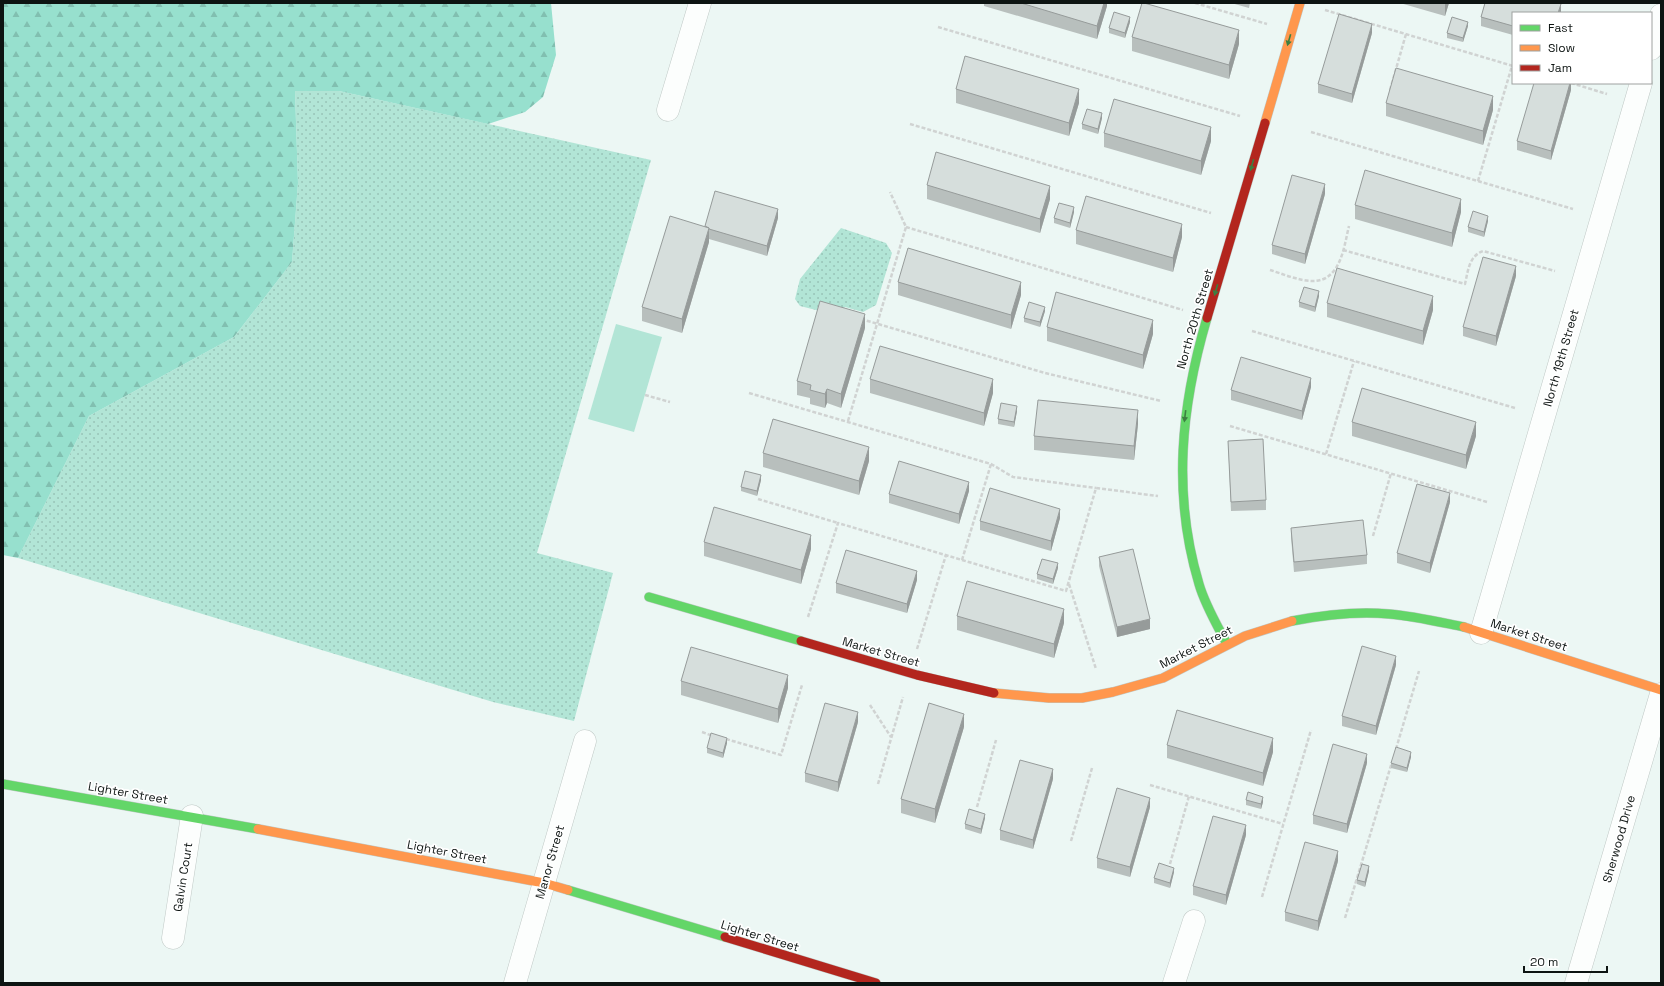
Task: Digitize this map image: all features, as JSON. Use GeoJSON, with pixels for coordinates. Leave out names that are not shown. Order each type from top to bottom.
{"type":"FeatureCollection","features":[{"type":"Feature","properties":{"kind":"street"},"geometry":{"type":"LineString","coordinates":[[668,110],[700,3]]}},
{"type":"Feature","properties":{"kind":"street","name":"North 20th Street"},"geometry":{"type":"LineString","coordinates":[[1227,644],[1208,607],[1199,585],[1187,540],[1182,481],[1183,436],[1189,384],[1196,356],[1300,3]]}},
{"type":"Feature","properties":{"kind":"street"},"geometry":{"type":"LineString","coordinates":[[1652,46],[1661,15]]}},
{"type":"Feature","properties":{"kind":"street","name":"North 19th Street"},"geometry":{"type":"LineString","coordinates":[[1481,633],[1641,84]]}},
{"type":"Feature","properties":{"kind":"street","name":"Market Street"},"geometry":{"type":"LineString","coordinates":[[649,597],[918,675],[993,693],[1020,696],[1082,698],[1113,692],[1163,678],[1227,644],[1245,636],[1289,622],[1312,617],[1364,613],[1411,617],[1464,627],[1661,690]]}},
{"type":"Feature","properties":{"kind":"street","name":"Sherwood Drive"},"geometry":{"type":"LineString","coordinates":[[1576,983],[1661,694]]}},
{"type":"Feature","properties":{"kind":"street","name":"Manor Street"},"geometry":{"type":"LineString","coordinates":[[515,983],[585,741]]}},
{"type":"Feature","properties":{"kind":"street","name":"Lighter Street"},"geometry":{"type":"LineString","coordinates":[[3,784],[192,816],[544,883],[847,979],[876,983]]}},
{"type":"Feature","properties":{"kind":"street","name":"Galvin Court"},"geometry":{"type":"LineString","coordinates":[[173,938],[192,816]]}},
{"type":"Feature","properties":{"kind":"street"},"geometry":{"type":"LineString","coordinates":[[1174,983],[1194,921]]}},
{"type":"Feature","properties":{"kind":"path"},"geometry":{"type":"LineString","coordinates":[[1194,3],[1268,24]]}},
{"type":"Feature","properties":{"kind":"path"},"geometry":{"type":"LineString","coordinates":[[1320,8],[1512,66]]}},
{"type":"Feature","properties":{"kind":"path"},"geometry":{"type":"LineString","coordinates":[[938,27],[1240,116]]}},
{"type":"Feature","properties":{"kind":"path"},"geometry":{"type":"LineString","coordinates":[[1390,90],[1406,34]]}},
{"type":"Feature","properties":{"kind":"path"},"geometry":{"type":"LineString","coordinates":[[1478,181],[1512,69]]}},
{"type":"Feature","properties":{"kind":"path"},"geometry":{"type":"LineString","coordinates":[[1574,84],[1607,94]]}},
{"type":"Feature","properties":{"kind":"path"},"geometry":{"type":"LineString","coordinates":[[910,124],[1212,213]]}},
{"type":"Feature","properties":{"kind":"path"},"geometry":{"type":"LineString","coordinates":[[1310,132],[1573,209]]}},
{"type":"Feature","properties":{"kind":"path"},"geometry":{"type":"LineString","coordinates":[[848,421],[906,227],[890,192]]}},
{"type":"Feature","properties":{"kind":"path"},"geometry":{"type":"LineString","coordinates":[[1270,270],[1307,280],[1319,280],[1330,276],[1337,266],[1349,226]]}},
{"type":"Feature","properties":{"kind":"path"},"geometry":{"type":"LineString","coordinates":[[906,227],[1189,312]]}},
{"type":"Feature","properties":{"kind":"path"},"geometry":{"type":"LineString","coordinates":[[1343,250],[1465,284],[1471,259],[1476,254],[1483,251],[1555,271]]}},
{"type":"Feature","properties":{"kind":"path"},"geometry":{"type":"LineString","coordinates":[[859,318],[1045,373],[1167,402]]}},
{"type":"Feature","properties":{"kind":"path"},"geometry":{"type":"LineString","coordinates":[[1252,331],[1514,408]]}},
{"type":"Feature","properties":{"kind":"path"},"geometry":{"type":"LineString","coordinates":[[1326,454],[1354,361]]}},
{"type":"Feature","properties":{"kind":"path"},"geometry":{"type":"LineString","coordinates":[[750,393],[991,464],[1013,477],[1163,496]]}},
{"type":"Feature","properties":{"kind":"path"},"geometry":{"type":"LineString","coordinates":[[645,395],[670,402]]}},
{"type":"Feature","properties":{"kind":"path"},"geometry":{"type":"LineString","coordinates":[[1230,426],[1487,502]]}},
{"type":"Feature","properties":{"kind":"path"},"geometry":{"type":"LineString","coordinates":[[962,560],[991,464]]}},
{"type":"Feature","properties":{"kind":"path"},"geometry":{"type":"LineString","coordinates":[[1373,536],[1391,473]]}},
{"type":"Feature","properties":{"kind":"path"},"geometry":{"type":"LineString","coordinates":[[758,499],[1066,592],[1096,488]]}},
{"type":"Feature","properties":{"kind":"path"},"geometry":{"type":"LineString","coordinates":[[808,620],[838,523]]}},
{"type":"Feature","properties":{"kind":"path"},"geometry":{"type":"LineString","coordinates":[[916,652],[946,555]]}},
{"type":"Feature","properties":{"kind":"path"},"geometry":{"type":"LineString","coordinates":[[1069,584],[1098,676]]}},
{"type":"Feature","properties":{"kind":"path"},"geometry":{"type":"LineString","coordinates":[[1395,754],[1419,671]]}},
{"type":"Feature","properties":{"kind":"path"},"geometry":{"type":"LineString","coordinates":[[724,739],[781,755],[802,685]]}},
{"type":"Feature","properties":{"kind":"path"},"geometry":{"type":"LineString","coordinates":[[878,784],[905,690]]}},
{"type":"Feature","properties":{"kind":"path"},"geometry":{"type":"LineString","coordinates":[[870,705],[892,737]]}},
{"type":"Feature","properties":{"kind":"path"},"geometry":{"type":"LineString","coordinates":[[1262,897],[1311,730]]}},
{"type":"Feature","properties":{"kind":"path"},"geometry":{"type":"LineString","coordinates":[[702,732],[717,737]]}},
{"type":"Feature","properties":{"kind":"path"},"geometry":{"type":"LineString","coordinates":[[977,807],[996,740]]}},
{"type":"Feature","properties":{"kind":"path"},"geometry":{"type":"LineString","coordinates":[[1345,918],[1392,761]]}},
{"type":"Feature","properties":{"kind":"path"},"geometry":{"type":"LineString","coordinates":[[1071,841],[1092,768]]}},
{"type":"Feature","properties":{"kind":"path"},"geometry":{"type":"LineString","coordinates":[[1150,785],[1283,824]]}},
{"type":"Feature","properties":{"kind":"path"},"geometry":{"type":"LineString","coordinates":[[1170,864],[1189,796]]}},
{"type":"Feature","properties":{"kind":"green space"},"geometry":{"type":"Polygon","coordinates":[[[3,3],[551,3],[556,55],[543,97],[525,112],[488,124],[339,91],[295,91],[298,183],[292,262],[234,337],[89,416],[18,558],[3,555],[3,3]]]}},
{"type":"Feature","properties":{"kind":"green space"},"geometry":{"type":"Polygon","coordinates":[[[295,91],[339,91],[651,160],[537,553],[613,573],[574,721],[493,702],[18,558],[89,416],[234,337],[292,262],[298,183],[295,91]]]}},
{"type":"Feature","properties":{"kind":"green space"},"geometry":{"type":"Polygon","coordinates":[[[841,228],[886,243],[892,253],[876,305],[863,312],[845,307],[836,315],[800,306],[795,299],[800,279],[841,228]]]}},
{"type":"Feature","properties":{"kind":"green space"},"geometry":{"type":"Polygon","coordinates":[[[616,324],[662,337],[634,432],[588,419],[616,324]]]}},
{"type":"Feature","properties":{"kind":"building"},"geometry":{"type":"Polygon","coordinates":[[[1021,3],[1104,3],[1097,26],[1021,3]]]}},
{"type":"Feature","properties":{"kind":"building"},"geometry":{"type":"Polygon","coordinates":[[[1142,3],[1239,30],[1229,65],[1132,37],[1142,3]]]}},
{"type":"Feature","properties":{"kind":"building"},"geometry":{"type":"Polygon","coordinates":[[[1485,3],[1561,4],[1558,12],[1512,12],[1512,26],[1481,17],[1485,3]]]}},
{"type":"Feature","properties":{"kind":"building"},"geometry":{"type":"Polygon","coordinates":[[[1114,12],[1130,17],[1125,33],[1109,28],[1114,12]]]}},
{"type":"Feature","properties":{"kind":"building"},"geometry":{"type":"Polygon","coordinates":[[[1339,14],[1372,24],[1352,94],[1318,84],[1339,14]]]}},
{"type":"Feature","properties":{"kind":"building"},"geometry":{"type":"Polygon","coordinates":[[[1452,17],[1468,22],[1463,38],[1447,33],[1452,17]]]}},
{"type":"Feature","properties":{"kind":"building"},"geometry":{"type":"Polygon","coordinates":[[[965,56],[1079,89],[1069,123],[956,89],[965,56]]]}},
{"type":"Feature","properties":{"kind":"building"},"geometry":{"type":"Polygon","coordinates":[[[1396,68],[1493,96],[1483,131],[1386,103],[1396,68]]]}},
{"type":"Feature","properties":{"kind":"building"},"geometry":{"type":"Polygon","coordinates":[[[1534,84],[1570,84],[1551,151],[1517,141],[1534,84]]]}},
{"type":"Feature","properties":{"kind":"building"},"geometry":{"type":"Polygon","coordinates":[[[1114,99],[1211,127],[1201,161],[1104,133],[1114,99]]]}},
{"type":"Feature","properties":{"kind":"building"},"geometry":{"type":"Polygon","coordinates":[[[1087,109],[1102,113],[1098,129],[1082,124],[1087,109]]]}},
{"type":"Feature","properties":{"kind":"building"},"geometry":{"type":"Polygon","coordinates":[[[936,152],[1050,186],[1040,219],[927,185],[936,152]]]}},
{"type":"Feature","properties":{"kind":"building"},"geometry":{"type":"Polygon","coordinates":[[[1365,170],[1461,199],[1452,233],[1355,205],[1365,170]]]}},
{"type":"Feature","properties":{"kind":"building"},"geometry":{"type":"Polygon","coordinates":[[[1292,175],[1325,184],[1305,254],[1272,245],[1292,175]]]}},
{"type":"Feature","properties":{"kind":"building"},"geometry":{"type":"Polygon","coordinates":[[[715,191],[778,209],[767,246],[709,229],[705,226],[715,191]]]}},
{"type":"Feature","properties":{"kind":"building"},"geometry":{"type":"Polygon","coordinates":[[[1086,196],[1182,224],[1173,258],[1076,230],[1086,196]]]}},
{"type":"Feature","properties":{"kind":"building"},"geometry":{"type":"Polygon","coordinates":[[[1059,203],[1074,207],[1070,223],[1054,218],[1059,203]]]}},
{"type":"Feature","properties":{"kind":"building"},"geometry":{"type":"Polygon","coordinates":[[[1473,211],[1488,216],[1484,232],[1468,227],[1473,211]]]}},
{"type":"Feature","properties":{"kind":"building"},"geometry":{"type":"Polygon","coordinates":[[[670,216],[709,228],[682,319],[642,307],[670,216]]]}},
{"type":"Feature","properties":{"kind":"building"},"geometry":{"type":"Polygon","coordinates":[[[908,248],[1021,282],[1011,315],[898,282],[908,248]]]}},
{"type":"Feature","properties":{"kind":"building"},"geometry":{"type":"Polygon","coordinates":[[[1483,257],[1516,266],[1496,336],[1463,327],[1483,257]]]}},
{"type":"Feature","properties":{"kind":"building"},"geometry":{"type":"Polygon","coordinates":[[[1337,268],[1433,296],[1423,331],[1327,303],[1337,268]]]}},
{"type":"Feature","properties":{"kind":"building"},"geometry":{"type":"Polygon","coordinates":[[[1304,287],[1319,291],[1315,307],[1299,302],[1304,287]]]}},
{"type":"Feature","properties":{"kind":"building"},"geometry":{"type":"Polygon","coordinates":[[[1056,292],[1153,320],[1143,355],[1047,327],[1056,292]]]}},
{"type":"Feature","properties":{"kind":"building"},"geometry":{"type":"Polygon","coordinates":[[[820,301],[865,314],[841,394],[827,389],[825,394],[810,390],[811,385],[797,381],[820,301]]]}},
{"type":"Feature","properties":{"kind":"building"},"geometry":{"type":"Polygon","coordinates":[[[1029,302],[1045,307],[1040,322],[1024,318],[1029,302]]]}},
{"type":"Feature","properties":{"kind":"building"},"geometry":{"type":"Polygon","coordinates":[[[880,346],[993,379],[984,413],[870,379],[880,346]]]}},
{"type":"Feature","properties":{"kind":"building"},"geometry":{"type":"Polygon","coordinates":[[[1241,357],[1311,378],[1302,411],[1231,390],[1241,357]]]}},
{"type":"Feature","properties":{"kind":"building"},"geometry":{"type":"Polygon","coordinates":[[[1362,388],[1476,422],[1466,455],[1352,422],[1362,388]]]}},
{"type":"Feature","properties":{"kind":"building"},"geometry":{"type":"Polygon","coordinates":[[[1038,400],[1138,410],[1134,446],[1034,436],[1038,400]]]}},
{"type":"Feature","properties":{"kind":"building"},"geometry":{"type":"Polygon","coordinates":[[[1001,403],[1017,406],[1014,422],[998,419],[1001,403]]]}},
{"type":"Feature","properties":{"kind":"building"},"geometry":{"type":"Polygon","coordinates":[[[773,419],[869,447],[859,481],[763,453],[773,419]]]}},
{"type":"Feature","properties":{"kind":"building"},"geometry":{"type":"Polygon","coordinates":[[[1263,439],[1266,500],[1231,502],[1228,441],[1263,439]]]}},
{"type":"Feature","properties":{"kind":"building"},"geometry":{"type":"Polygon","coordinates":[[[899,461],[969,482],[959,514],[889,494],[899,461]]]}},
{"type":"Feature","properties":{"kind":"building"},"geometry":{"type":"Polygon","coordinates":[[[745,471],[761,475],[757,491],[741,487],[745,471]]]}},
{"type":"Feature","properties":{"kind":"building"},"geometry":{"type":"Polygon","coordinates":[[[1417,484],[1450,493],[1430,563],[1397,553],[1417,484]]]}},
{"type":"Feature","properties":{"kind":"building"},"geometry":{"type":"Polygon","coordinates":[[[990,488],[1060,509],[1051,541],[980,521],[990,488]]]}},
{"type":"Feature","properties":{"kind":"building"},"geometry":{"type":"Polygon","coordinates":[[[714,507],[811,535],[801,570],[704,542],[714,507]]]}},
{"type":"Feature","properties":{"kind":"building"},"geometry":{"type":"Polygon","coordinates":[[[1363,520],[1367,555],[1294,562],[1291,528],[1363,520]]]}},
{"type":"Feature","properties":{"kind":"building"},"geometry":{"type":"Polygon","coordinates":[[[1133,549],[1150,619],[1117,627],[1099,557],[1133,549]]]}},
{"type":"Feature","properties":{"kind":"building"},"geometry":{"type":"Polygon","coordinates":[[[846,550],[917,571],[907,604],[836,583],[846,550]]]}},
{"type":"Feature","properties":{"kind":"building"},"geometry":{"type":"Polygon","coordinates":[[[1042,559],[1058,563],[1053,579],[1037,574],[1042,559]]]}},
{"type":"Feature","properties":{"kind":"building"},"geometry":{"type":"Polygon","coordinates":[[[967,581],[1064,609],[1054,644],[957,616],[967,581]]]}},
{"type":"Feature","properties":{"kind":"building"},"geometry":{"type":"Polygon","coordinates":[[[1362,646],[1396,656],[1376,726],[1342,716],[1362,646]]]}},
{"type":"Feature","properties":{"kind":"building"},"geometry":{"type":"Polygon","coordinates":[[[691,647],[788,675],[778,709],[681,681],[691,647]]]}},
{"type":"Feature","properties":{"kind":"building"},"geometry":{"type":"Polygon","coordinates":[[[825,703],[858,712],[838,782],[805,773],[825,703]]]}},
{"type":"Feature","properties":{"kind":"building"},"geometry":{"type":"Polygon","coordinates":[[[929,703],[964,714],[935,809],[901,799],[929,703]]]}},
{"type":"Feature","properties":{"kind":"building"},"geometry":{"type":"Polygon","coordinates":[[[1177,710],[1273,738],[1263,773],[1167,745],[1177,710]]]}},
{"type":"Feature","properties":{"kind":"building"},"geometry":{"type":"Polygon","coordinates":[[[711,733],[727,738],[723,753],[707,748],[711,733]]]}},
{"type":"Feature","properties":{"kind":"building"},"geometry":{"type":"Polygon","coordinates":[[[1333,744],[1367,754],[1347,824],[1313,815],[1333,744]]]}},
{"type":"Feature","properties":{"kind":"building"},"geometry":{"type":"Polygon","coordinates":[[[1396,747],[1411,752],[1407,768],[1391,763],[1396,747]]]}},
{"type":"Feature","properties":{"kind":"building"},"geometry":{"type":"Polygon","coordinates":[[[1020,760],[1053,769],[1033,840],[1000,830],[1020,760]]]}},
{"type":"Feature","properties":{"kind":"building"},"geometry":{"type":"Polygon","coordinates":[[[1117,788],[1150,798],[1130,867],[1097,858],[1117,788]]]}},
{"type":"Feature","properties":{"kind":"building"},"geometry":{"type":"Polygon","coordinates":[[[1248,792],[1263,797],[1261,804],[1246,800],[1248,792]]]}},
{"type":"Feature","properties":{"kind":"building"},"geometry":{"type":"Polygon","coordinates":[[[969,809],[985,814],[981,829],[965,824],[969,809]]]}},
{"type":"Feature","properties":{"kind":"building"},"geometry":{"type":"Polygon","coordinates":[[[1213,816],[1246,825],[1226,895],[1193,886],[1213,816]]]}},
{"type":"Feature","properties":{"kind":"building"},"geometry":{"type":"Polygon","coordinates":[[[1305,842],[1338,851],[1318,921],[1285,912],[1305,842]]]}},
{"type":"Feature","properties":{"kind":"building"},"geometry":{"type":"Polygon","coordinates":[[[1159,863],[1174,868],[1170,883],[1154,878],[1159,863]]]}},
{"type":"Feature","properties":{"kind":"building"},"geometry":{"type":"Polygon","coordinates":[[[1362,864],[1369,866],[1365,882],[1357,880],[1362,864]]]}},
{"type":"Feature","properties":{"kind":"traffic: fast"},"geometry":{"type":"LineString","coordinates":[[1207,318],[1198,351],[1186,417],[1183,450],[1185,517],[1199,584],[1208,607],[1227,644]]}},
{"type":"Feature","properties":{"kind":"traffic: fast"},"geometry":{"type":"LineString","coordinates":[[649,597],[801,641]]}},
{"type":"Feature","properties":{"kind":"traffic: fast"},"geometry":{"type":"LineString","coordinates":[[1292,621],[1340,614],[1377,613],[1408,616],[1464,627]]}},
{"type":"Feature","properties":{"kind":"traffic: fast"},"geometry":{"type":"LineString","coordinates":[[3,784],[258,829]]}},
{"type":"Feature","properties":{"kind":"traffic: fast"},"geometry":{"type":"LineString","coordinates":[[568,890],[725,937]]}},
{"type":"Feature","properties":{"kind":"traffic: slow"},"geometry":{"type":"LineString","coordinates":[[1265,123],[1300,3]]}},
{"type":"Feature","properties":{"kind":"traffic: slow"},"geometry":{"type":"LineString","coordinates":[[994,693],[1049,698],[1082,698],[1113,692],[1163,678],[1245,636],[1292,621]]}},
{"type":"Feature","properties":{"kind":"traffic: slow"},"geometry":{"type":"LineString","coordinates":[[1464,627],[1661,690]]}},
{"type":"Feature","properties":{"kind":"traffic: slow"},"geometry":{"type":"LineString","coordinates":[[258,829],[544,883],[568,890]]}},
{"type":"Feature","properties":{"kind":"traffic: jam"},"geometry":{"type":"LineString","coordinates":[[1207,318],[1265,123]]}},
{"type":"Feature","properties":{"kind":"traffic: jam"},"geometry":{"type":"LineString","coordinates":[[801,641],[917,675],[994,693]]}},
{"type":"Feature","properties":{"kind":"traffic: jam"},"geometry":{"type":"LineString","coordinates":[[725,937],[876,983]]}}]}
